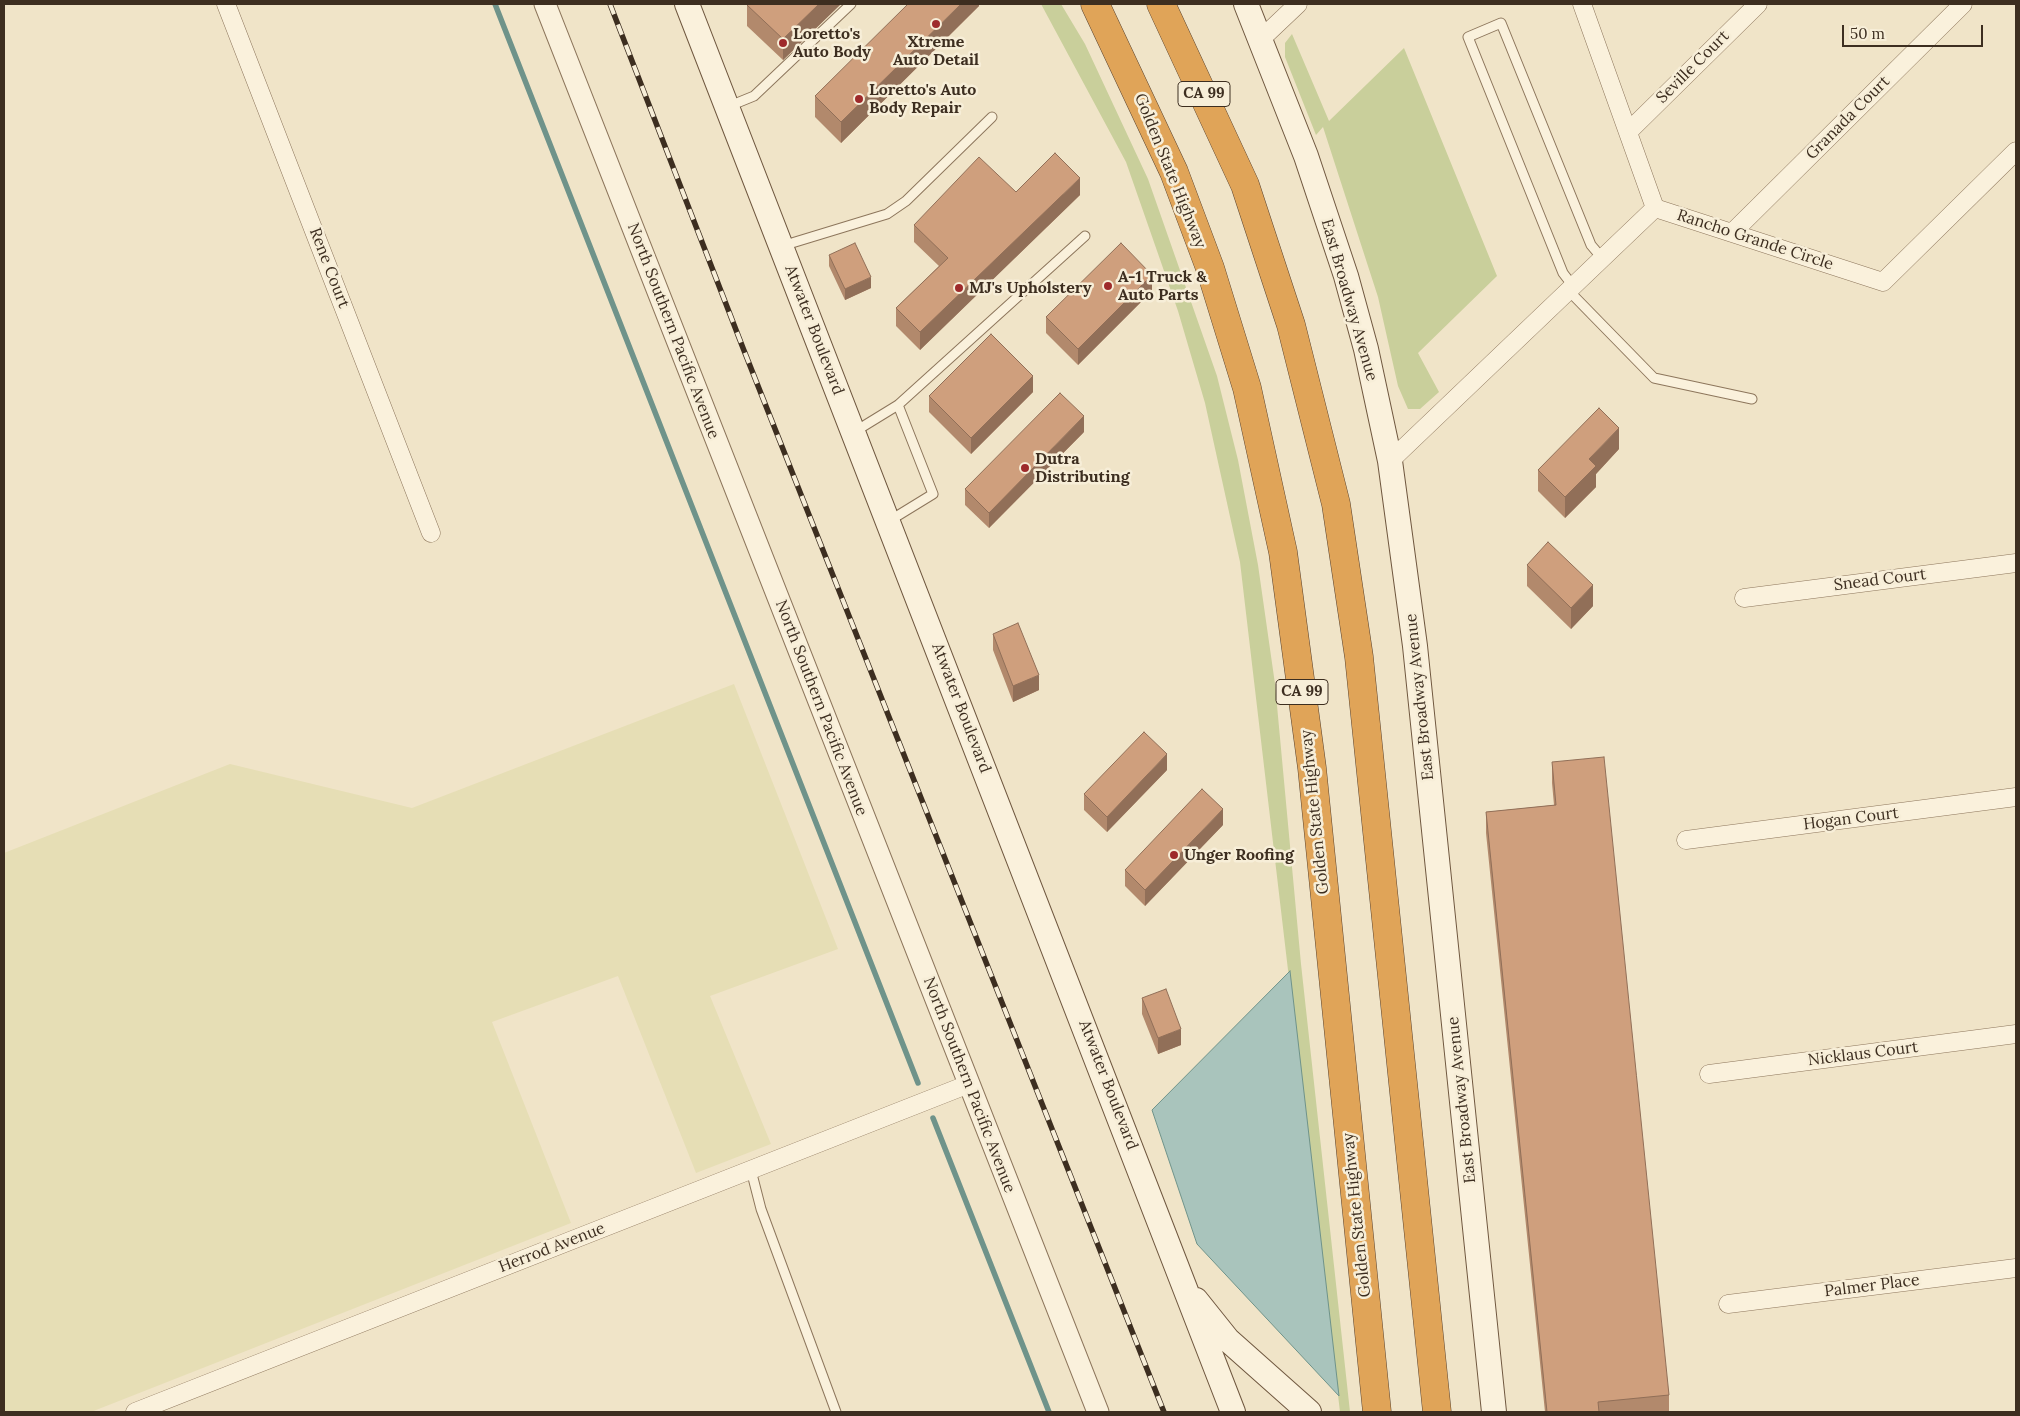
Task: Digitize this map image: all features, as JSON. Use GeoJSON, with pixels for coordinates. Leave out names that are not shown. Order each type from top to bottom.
{"type":"FeatureCollection","features":[{"type":"Feature","properties":{"kind":"highway","name":"Golden State Highway"},"geometry":{"type":"LineString","coordinates":[[1095,4],[1174,172],[1210,268],[1247,388],[1283,552],[1312,768],[1377,1412]]}},
{"type":"Feature","properties":{"kind":"highway","name":"CA 99"},"geometry":{"type":"LineString","coordinates":[[1162,4],[1245,185],[1291,325],[1336,504],[1364,704],[1437,1412]]}},
{"type":"Feature","properties":{"kind":"highway"},"geometry":{"type":"LineString","coordinates":[[1180,4],[1245,185]]}},
{"type":"Feature","properties":{"kind":"main road","name":"Atwater Boulevard"},"geometry":{"type":"LineString","coordinates":[[687,4],[1233,1412]]}},
{"type":"Feature","properties":{"kind":"main road","name":"East Broadway Avenue"},"geometry":{"type":"LineString","coordinates":[[1246,4],[1306,156],[1346,276],[1366,349],[1390,461],[1415,646],[1494,1412]]}},
{"type":"Feature","properties":{"kind":"main road"},"geometry":{"type":"LineString","coordinates":[[1186,1287],[1228,1340],[1309,1412]]}},
{"type":"Feature","properties":{"kind":"street","name":"Rene Court"},"geometry":{"type":"LineString","coordinates":[[226,4],[431,533]]}},
{"type":"Feature","properties":{"kind":"street","name":"North Southern Pacific Avenue"},"geometry":{"type":"LineString","coordinates":[[545,4],[1098,1412]]}},
{"type":"Feature","properties":{"kind":"street"},"geometry":{"type":"LineString","coordinates":[[1260,40],[1298,4]]}},
{"type":"Feature","properties":{"kind":"street","name":"Rancho Grande Circle"},"geometry":{"type":"LineString","coordinates":[[1582,4],[1655,208],[1883,282],[2016,151]]}},
{"type":"Feature","properties":{"kind":"street","name":"Seville Court"},"geometry":{"type":"LineString","coordinates":[[1629,131],[1758,4]]}},
{"type":"Feature","properties":{"kind":"street","name":"Granada Court"},"geometry":{"type":"LineString","coordinates":[[1733,232],[1963,4]]}},
{"type":"Feature","properties":{"kind":"street"},"geometry":{"type":"LineString","coordinates":[[1390,461],[1655,208]]}},
{"type":"Feature","properties":{"kind":"street","name":"Snead Court"},"geometry":{"type":"LineString","coordinates":[[1744,598],[2016,563]]}},
{"type":"Feature","properties":{"kind":"street","name":"Hogan Court"},"geometry":{"type":"LineString","coordinates":[[1686,840],[2016,797]]}},
{"type":"Feature","properties":{"kind":"street","name":"Nicklaus Court"},"geometry":{"type":"LineString","coordinates":[[1709,1074],[2016,1034]]}},
{"type":"Feature","properties":{"kind":"street","name":"Herrod Avenue"},"geometry":{"type":"LineString","coordinates":[[134,1412],[969,1084]]}},
{"type":"Feature","properties":{"kind":"street","name":"Palmer Place"},"geometry":{"type":"LineString","coordinates":[[1728,1304],[2016,1268]]}},
{"type":"Feature","properties":{"kind":"lane"},"geometry":{"type":"LineString","coordinates":[[727,107],[754,96],[851,4]]}},
{"type":"Feature","properties":{"kind":"lane"},"geometry":{"type":"LineString","coordinates":[[1602,258],[1591,245],[1501,23],[1468,37],[1563,273],[1571,288],[1654,378],[1752,399]]}},
{"type":"Feature","properties":{"kind":"lane"},"geometry":{"type":"LineString","coordinates":[[781,246],[888,214],[906,201],[992,117]]}},
{"type":"Feature","properties":{"kind":"lane"},"geometry":{"type":"LineString","coordinates":[[854,432],[898,406],[1084,236]]}},
{"type":"Feature","properties":{"kind":"lane"},"geometry":{"type":"LineString","coordinates":[[889,521],[933,494],[898,406]]}},
{"type":"Feature","properties":{"kind":"lane"},"geometry":{"type":"LineString","coordinates":[[751,1170],[761,1209],[836,1412]]}},
{"type":"Feature","properties":{"kind":"shaded area"},"geometry":{"type":"Polygon","coordinates":[[[734,684],[838,949],[710,996],[771,1144],[696,1173],[618,976],[492,1022],[571,1223],[91,1412],[4,1412],[4,853],[230,764],[412,808],[734,684]]]}},
{"type":"Feature","properties":{"kind":"green space"},"geometry":{"type":"Polygon","coordinates":[[[1041,4],[1061,4],[1085,44],[1148,179],[1217,376],[1238,460],[1258,565],[1275,684],[1301,964],[1350,1412],[1340,1412],[1240,562],[1205,403],[1178,311],[1126,162],[1041,4]]]}},
{"type":"Feature","properties":{"kind":"green space"},"geometry":{"type":"Polygon","coordinates":[[[1292,34],[1329,121],[1404,48],[1497,276],[1418,353],[1439,392],[1420,409],[1408,409],[1398,386],[1378,297],[1323,127],[1316,135],[1285,57],[1285,43],[1292,34]]]}},
{"type":"Feature","properties":{"kind":"water"},"geometry":{"type":"Polygon","coordinates":[[[1290,971],[1339,1396],[1197,1244],[1152,1110],[1290,971]]]}},
{"type":"Feature","properties":{"kind":"building"},"geometry":{"type":"Polygon","coordinates":[[[748,4],[819,4],[783,39],[748,4]]]}},
{"type":"Feature","properties":{"kind":"building"},"geometry":{"type":"Polygon","coordinates":[[[908,4],[961,4],[841,122],[815,96],[908,4]]]}},
{"type":"Feature","properties":{"kind":"building"},"geometry":{"type":"Polygon","coordinates":[[[1055,153],[1080,178],[920,332],[896,308],[948,258],[914,225],[979,157],[1016,192],[1055,153]]]}},
{"type":"Feature","properties":{"kind":"building"},"geometry":{"type":"Polygon","coordinates":[[[855,243],[871,277],[845,289],[829,255],[855,243]]]}},
{"type":"Feature","properties":{"kind":"building"},"geometry":{"type":"Polygon","coordinates":[[[1121,243],[1152,275],[1078,349],[1046,317],[1121,243]]]}},
{"type":"Feature","properties":{"kind":"building"},"geometry":{"type":"Polygon","coordinates":[[[991,334],[1033,376],[971,438],[929,396],[991,334]]]}},
{"type":"Feature","properties":{"kind":"building","name":"Dutra Distributing"},"geometry":{"type":"Polygon","coordinates":[[[1060,393],[1084,416],[989,513],[965,489],[1060,393]]]}},
{"type":"Feature","properties":{"kind":"building"},"geometry":{"type":"Polygon","coordinates":[[[1599,408],[1619,428],[1589,459],[1596,466],[1565,497],[1538,470],[1599,408]]]}},
{"type":"Feature","properties":{"kind":"building"},"geometry":{"type":"Polygon","coordinates":[[[1548,542],[1593,585],[1571,608],[1527,565],[1548,542]]]}},
{"type":"Feature","properties":{"kind":"building"},"geometry":{"type":"Polygon","coordinates":[[[1018,623],[1039,675],[1013,686],[993,634],[1018,623]]]}},
{"type":"Feature","properties":{"kind":"building"},"geometry":{"type":"Polygon","coordinates":[[[1144,732],[1167,754],[1107,817],[1084,794],[1144,732]]]}},
{"type":"Feature","properties":{"kind":"building"},"geometry":{"type":"Polygon","coordinates":[[[1604,757],[1669,1395],[1598,1402],[1599,1412],[1547,1412],[1486,812],[1556,805],[1552,762],[1604,757]]]}},
{"type":"Feature","properties":{"kind":"building"},"geometry":{"type":"Polygon","coordinates":[[[1202,789],[1223,809],[1145,890],[1125,870],[1202,789]]]}},
{"type":"Feature","properties":{"kind":"building"},"geometry":{"type":"Polygon","coordinates":[[[1166,989],[1181,1029],[1158,1038],[1142,998],[1166,989]]]}},
{"type":"Feature","properties":{"kind":"waterway"},"geometry":{"type":"LineString","coordinates":[[495,4],[918,1083]]}},
{"type":"Feature","properties":{"kind":"waterway"},"geometry":{"type":"LineString","coordinates":[[933,1118],[1049,1412]]}},
{"type":"Feature","properties":{"kind":"railway"},"geometry":{"type":"LineString","coordinates":[[610,4],[743,348],[1164,1412]]}},
{"type":"Feature","properties":{"kind":"place","name":"Xtreme Auto Detail"},"geometry":{"type":"Point","coordinates":[936,24]}},
{"type":"Feature","properties":{"kind":"place","name":"Loretto's Auto Body"},"geometry":{"type":"Point","coordinates":[783,43]}},
{"type":"Feature","properties":{"kind":"place","name":"Loretto's Auto Body Repair"},"geometry":{"type":"Point","coordinates":[859,99]}},
{"type":"Feature","properties":{"kind":"place","name":"A-1 Truck & Auto Parts"},"geometry":{"type":"Point","coordinates":[1108,286]}},
{"type":"Feature","properties":{"kind":"place","name":"MJ's Upholstery"},"geometry":{"type":"Point","coordinates":[959,288]}},
{"type":"Feature","properties":{"kind":"place","name":"Dutra Distributing"},"geometry":{"type":"Point","coordinates":[1025,468]}},
{"type":"Feature","properties":{"kind":"place","name":"Unger Roofing"},"geometry":{"type":"Point","coordinates":[1174,855]}}]}
